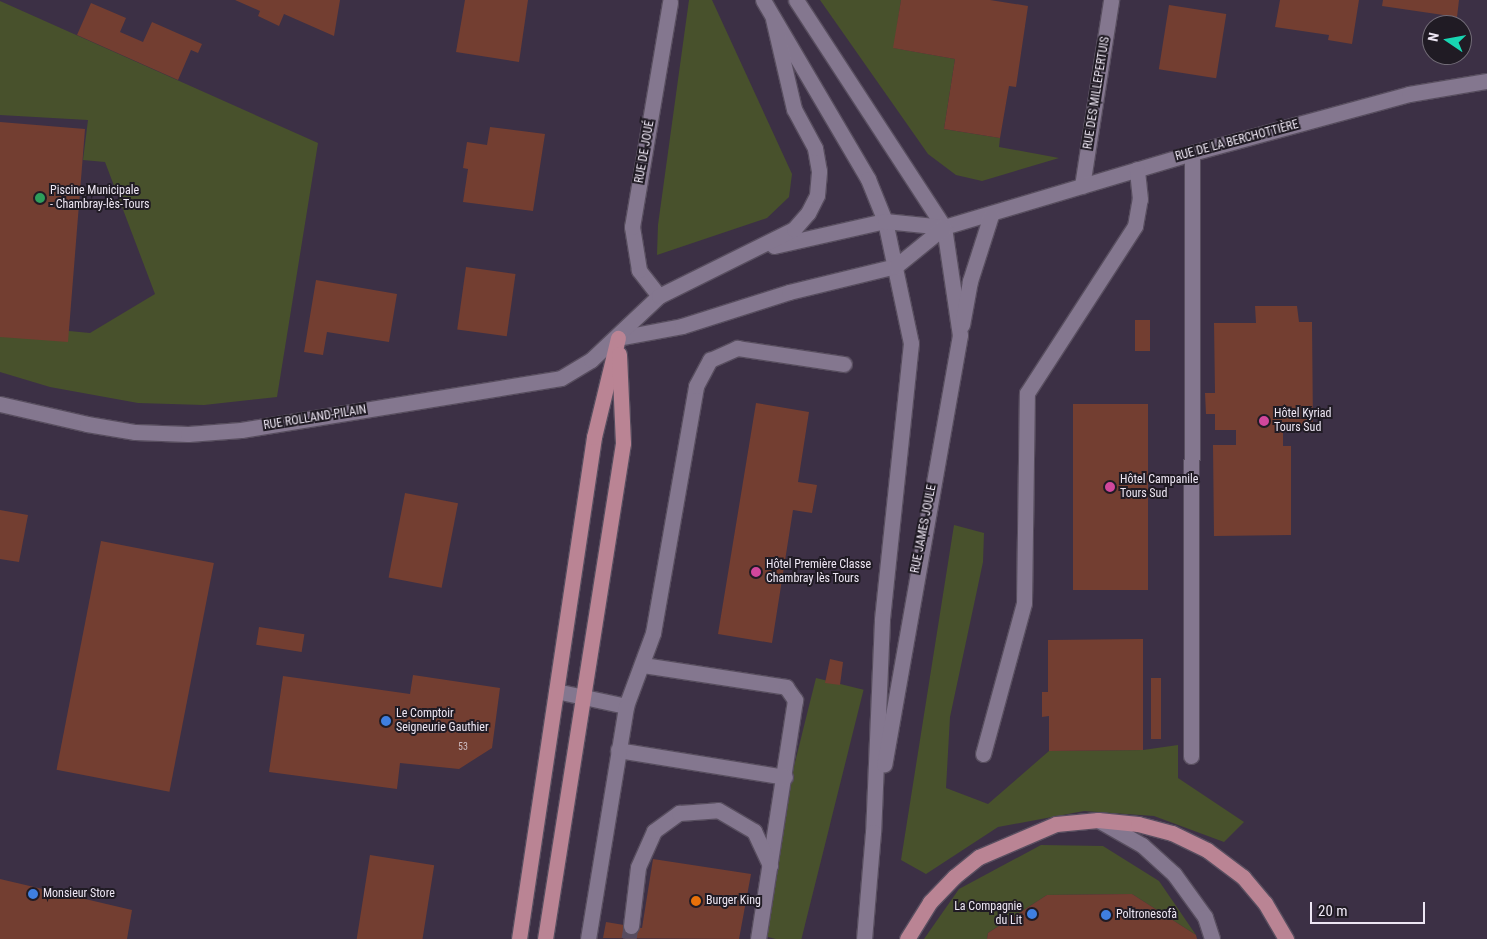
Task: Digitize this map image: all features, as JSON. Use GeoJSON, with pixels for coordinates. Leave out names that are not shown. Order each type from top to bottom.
{"type":"FeatureCollection","features":[{"type":"Feature","properties":{"kind":"main road"},"geometry":{"type":"LineString","coordinates":[[519,939],[594,437],[618,338]]}},
{"type":"Feature","properties":{"kind":"main road"},"geometry":{"type":"LineString","coordinates":[[545,939],[623,443],[618,338]]}},
{"type":"Feature","properties":{"kind":"main road"},"geometry":{"type":"LineString","coordinates":[[907,939],[930,902],[979,856],[1056,824],[1098,820],[1138,824],[1172,833],[1207,850],[1243,877],[1265,903],[1286,939]]}},
{"type":"Feature","properties":{"kind":"street"},"geometry":{"type":"LineString","coordinates":[[763,0],[868,179],[886,221],[896,266]]}},
{"type":"Feature","properties":{"kind":"street"},"geometry":{"type":"LineString","coordinates":[[796,0],[944,227]]}},
{"type":"Feature","properties":{"kind":"street","name":"RUE DES MILLEPERTUIS"},"geometry":{"type":"LineString","coordinates":[[1082,186],[1111,0]]}},
{"type":"Feature","properties":{"kind":"street","name":"RUE DE JOUÉ"},"geometry":{"type":"LineString","coordinates":[[659,296],[639,270],[632,227],[670,2]]}},
{"type":"Feature","properties":{"kind":"street"},"geometry":{"type":"LineString","coordinates":[[749,252],[794,229],[808,213],[817,194],[819,171],[815,148],[794,109],[773,19]]}},
{"type":"Feature","properties":{"kind":"street","name":"RUE DE LA BERCHOTTIÈRE"},"geometry":{"type":"LineString","coordinates":[[944,227],[991,215],[1192,152],[1409,94],[1487,80]]}},
{"type":"Feature","properties":{"kind":"street"},"geometry":{"type":"LineString","coordinates":[[1191,756],[1192,152]]}},
{"type":"Feature","properties":{"kind":"street"},"geometry":{"type":"LineString","coordinates":[[983,754],[1024,603],[1027,393],[1135,226],[1140,199],[1137,169]]}},
{"type":"Feature","properties":{"kind":"street"},"geometry":{"type":"LineString","coordinates":[[960,335],[970,282],[991,215]]}},
{"type":"Feature","properties":{"kind":"street"},"geometry":{"type":"LineString","coordinates":[[749,252],[886,221],[944,227]]}},
{"type":"Feature","properties":{"kind":"street"},"geometry":{"type":"LineString","coordinates":[[618,338],[682,326],[789,292],[896,266],[944,227]]}},
{"type":"Feature","properties":{"kind":"street","name":"RUE JAMES JOULE"},"geometry":{"type":"LineString","coordinates":[[873,832],[960,335],[944,227]]}},
{"type":"Feature","properties":{"kind":"street","name":"RUE ROLLAND-PILAIN"},"geometry":{"type":"LineString","coordinates":[[0,404],[87,424],[135,432],[188,434],[241,430],[561,378],[591,360],[618,338],[659,296],[749,252]]}},
{"type":"Feature","properties":{"kind":"street","name":"RUE JAMES JOULE"},"geometry":{"type":"LineString","coordinates":[[864,939],[873,832],[882,620],[910,343],[896,266]]}},
{"type":"Feature","properties":{"kind":"street"},"geometry":{"type":"LineString","coordinates":[[588,939],[626,706],[644,665],[662,585],[696,386],[710,360],[737,348],[844,364]]}},
{"type":"Feature","properties":{"kind":"street"},"geometry":{"type":"LineString","coordinates":[[644,665],[786,687],[791,691],[796,708],[758,939]]}},
{"type":"Feature","properties":{"kind":"street"},"geometry":{"type":"LineString","coordinates":[[556,691],[626,706]]}},
{"type":"Feature","properties":{"kind":"street"},"geometry":{"type":"LineString","coordinates":[[618,750],[785,777]]}},
{"type":"Feature","properties":{"kind":"street"},"geometry":{"type":"LineString","coordinates":[[631,926],[638,867],[654,831],[679,813],[718,810],[754,831],[770,865]]}},
{"type":"Feature","properties":{"kind":"street"},"geometry":{"type":"LineString","coordinates":[[1098,820],[1142,845],[1174,874],[1205,918],[1212,939]]}},
{"type":"Feature","properties":{"kind":"green space"},"geometry":{"type":"Polygon","coordinates":[[[689,0],[712,0],[792,174],[789,197],[767,218],[657,255],[658,225],[689,0]]]}},
{"type":"Feature","properties":{"kind":"green space"},"geometry":{"type":"Polygon","coordinates":[[[820,0],[901,0],[894,48],[955,59],[944,129],[1000,138],[999,147],[1059,158],[982,181],[956,175],[928,154],[820,0]]]}},
{"type":"Feature","properties":{"kind":"green space"},"geometry":{"type":"Polygon","coordinates":[[[0,1],[318,143],[277,397],[204,405],[138,403],[50,387],[0,372],[0,337],[69,331],[90,333],[155,294],[105,162],[83,160],[88,120],[0,115],[0,1]]]}},
{"type":"Feature","properties":{"kind":"green space"},"geometry":{"type":"Polygon","coordinates":[[[954,525],[984,533],[983,562],[950,717],[946,788],[988,804],[1049,751],[1143,750],[1178,745],[1178,778],[1244,822],[1224,842],[1154,816],[1084,811],[998,827],[926,874],[901,860],[954,525]]]}},
{"type":"Feature","properties":{"kind":"green space"},"geometry":{"type":"Polygon","coordinates":[[[816,678],[864,690],[801,939],[776,939],[752,933],[816,678]]]}},
{"type":"Feature","properties":{"kind":"green space"},"geometry":{"type":"Polygon","coordinates":[[[1041,845],[1103,846],[1159,881],[1196,935],[1132,894],[1047,895],[988,933],[987,939],[924,939],[959,889],[1041,845]]]}},
{"type":"Feature","properties":{"kind":"building"},"geometry":{"type":"Polygon","coordinates":[[[235,0],[340,0],[334,36],[284,14],[279,26],[258,16],[260,11],[235,0]]]}},
{"type":"Feature","properties":{"kind":"building"},"geometry":{"type":"Polygon","coordinates":[[[465,0],[528,0],[519,62],[456,52],[465,0]]]}},
{"type":"Feature","properties":{"kind":"building"},"geometry":{"type":"Polygon","coordinates":[[[901,0],[990,0],[1028,6],[1016,87],[1009,86],[1000,138],[944,129],[955,59],[893,48],[901,0]]]}},
{"type":"Feature","properties":{"kind":"building"},"geometry":{"type":"Polygon","coordinates":[[[1280,0],[1359,0],[1352,44],[1328,40],[1329,35],[1275,27],[1280,0]]]}},
{"type":"Feature","properties":{"kind":"building"},"geometry":{"type":"Polygon","coordinates":[[[1383,0],[1459,0],[1457,15],[1443,15],[1382,6],[1383,0]]]}},
{"type":"Feature","properties":{"kind":"building"},"geometry":{"type":"Polygon","coordinates":[[[91,3],[126,18],[120,32],[143,42],[152,22],[202,44],[198,53],[191,50],[178,80],[77,35],[91,3]]]}},
{"type":"Feature","properties":{"kind":"building"},"geometry":{"type":"Polygon","coordinates":[[[1169,5],[1226,14],[1216,78],[1159,69],[1169,5]]]}},
{"type":"Feature","properties":{"kind":"building","name":"Piscine Municipale - Chambray-lès-Tours"},"geometry":{"type":"Polygon","coordinates":[[[0,122],[85,129],[68,342],[0,337],[0,122]]]}},
{"type":"Feature","properties":{"kind":"building"},"geometry":{"type":"Polygon","coordinates":[[[490,127],[545,134],[533,211],[463,202],[468,169],[463,168],[467,142],[487,145],[490,127]]]}},
{"type":"Feature","properties":{"kind":"building"},"geometry":{"type":"Polygon","coordinates":[[[466,267],[516,274],[507,336],[457,329],[466,267]]]}},
{"type":"Feature","properties":{"kind":"building"},"geometry":{"type":"Polygon","coordinates":[[[316,280],[397,294],[389,342],[327,332],[323,355],[304,352],[316,280]]]}},
{"type":"Feature","properties":{"kind":"building","name":"Hôtel Kyriad Tours Sud"},"geometry":{"type":"Polygon","coordinates":[[[1255,306],[1297,306],[1299,322],[1312,322],[1313,428],[1283,429],[1283,446],[1291,446],[1291,535],[1214,536],[1213,445],[1236,445],[1236,430],[1215,430],[1215,414],[1206,414],[1205,393],[1215,393],[1214,323],[1256,323],[1255,306]]]}},
{"type":"Feature","properties":{"kind":"building"},"geometry":{"type":"Polygon","coordinates":[[[1135,320],[1150,320],[1150,351],[1135,351],[1135,320]]]}},
{"type":"Feature","properties":{"kind":"building","name":"Hôtel Première Classe Chambray lès Tours"},"geometry":{"type":"Polygon","coordinates":[[[756,403],[809,412],[798,482],[817,485],[812,513],[793,510],[772,643],[718,634],[756,403]]]}},
{"type":"Feature","properties":{"kind":"building","name":"Hôtel Campanile Tours Sud"},"geometry":{"type":"Polygon","coordinates":[[[1073,404],[1148,404],[1148,590],[1073,590],[1073,404]]]}},
{"type":"Feature","properties":{"kind":"building"},"geometry":{"type":"Polygon","coordinates":[[[405,493],[458,503],[442,588],[389,577],[405,493]]]}},
{"type":"Feature","properties":{"kind":"building"},"geometry":{"type":"Polygon","coordinates":[[[0,510],[28,515],[19,562],[0,559],[0,510]]]}},
{"type":"Feature","properties":{"kind":"building"},"geometry":{"type":"Polygon","coordinates":[[[101,541],[214,563],[169,792],[57,770],[101,541]]]}},
{"type":"Feature","properties":{"kind":"building"},"geometry":{"type":"Polygon","coordinates":[[[259,627],[304,634],[302,652],[256,645],[259,627]]]}},
{"type":"Feature","properties":{"kind":"building"},"geometry":{"type":"Polygon","coordinates":[[[1143,639],[1143,750],[1049,751],[1049,716],[1042,717],[1042,692],[1048,692],[1048,640],[1143,639]]]}},
{"type":"Feature","properties":{"kind":"building"},"geometry":{"type":"Polygon","coordinates":[[[830,659],[843,662],[840,685],[825,683],[830,659]]]}},
{"type":"Feature","properties":{"kind":"building","name":"Le Comptoir Seigneurie Gauthier"},"geometry":{"type":"Polygon","coordinates":[[[413,675],[500,688],[492,748],[459,769],[400,763],[397,789],[269,772],[283,676],[410,694],[413,675]]]}},
{"type":"Feature","properties":{"kind":"building"},"geometry":{"type":"Polygon","coordinates":[[[1151,678],[1161,678],[1161,739],[1151,739],[1151,678]]]}},
{"type":"Feature","properties":{"kind":"building"},"geometry":{"type":"Polygon","coordinates":[[[370,855],[434,865],[423,939],[357,939],[370,855]]]}},
{"type":"Feature","properties":{"kind":"building","name":"Burger King"},"geometry":{"type":"Polygon","coordinates":[[[653,859],[751,874],[739,939],[603,938],[606,922],[642,928],[653,859]]]}},
{"type":"Feature","properties":{"kind":"building","name":"Monsieur Store"},"geometry":{"type":"Polygon","coordinates":[[[0,879],[132,910],[127,939],[0,939],[0,879]]]}},
{"type":"Feature","properties":{"kind":"building","name":"Poltronesofà"},"geometry":{"type":"Polygon","coordinates":[[[1132,894],[1196,935],[1197,939],[987,939],[988,933],[1047,895],[1132,894]]]}},
{"type":"Feature","properties":{"kind":"tunnel"},"geometry":{"type":"LineString","coordinates":[[629,939],[631,926]]}},
{"type":"Feature","properties":{"kind":"place","name":"Piscine Municipale - Chambray-lès-Tours"},"geometry":{"type":"Point","coordinates":[40,198]}},
{"type":"Feature","properties":{"kind":"place","name":"Hôtel Kyriad Tours Sud"},"geometry":{"type":"Point","coordinates":[1264,421]}},
{"type":"Feature","properties":{"kind":"place","name":"Hôtel Campanile Tours Sud"},"geometry":{"type":"Point","coordinates":[1110,487]}},
{"type":"Feature","properties":{"kind":"place","name":"Hôtel Première Classe Chambray lès Tours"},"geometry":{"type":"Point","coordinates":[756,572]}},
{"type":"Feature","properties":{"kind":"place","name":"Le Comptoir Seigneurie Gauthier"},"geometry":{"type":"Point","coordinates":[386,721]}},
{"type":"Feature","properties":{"kind":"place","name":"Monsieur Store"},"geometry":{"type":"Point","coordinates":[33,894]}},
{"type":"Feature","properties":{"kind":"place","name":"Burger King"},"geometry":{"type":"Point","coordinates":[696,901]}},
{"type":"Feature","properties":{"kind":"place","name":"La Compagnie du Lit"},"geometry":{"type":"Point","coordinates":[1032,914]}},
{"type":"Feature","properties":{"kind":"place","name":"Poltronesofà"},"geometry":{"type":"Point","coordinates":[1106,915]}}]}
